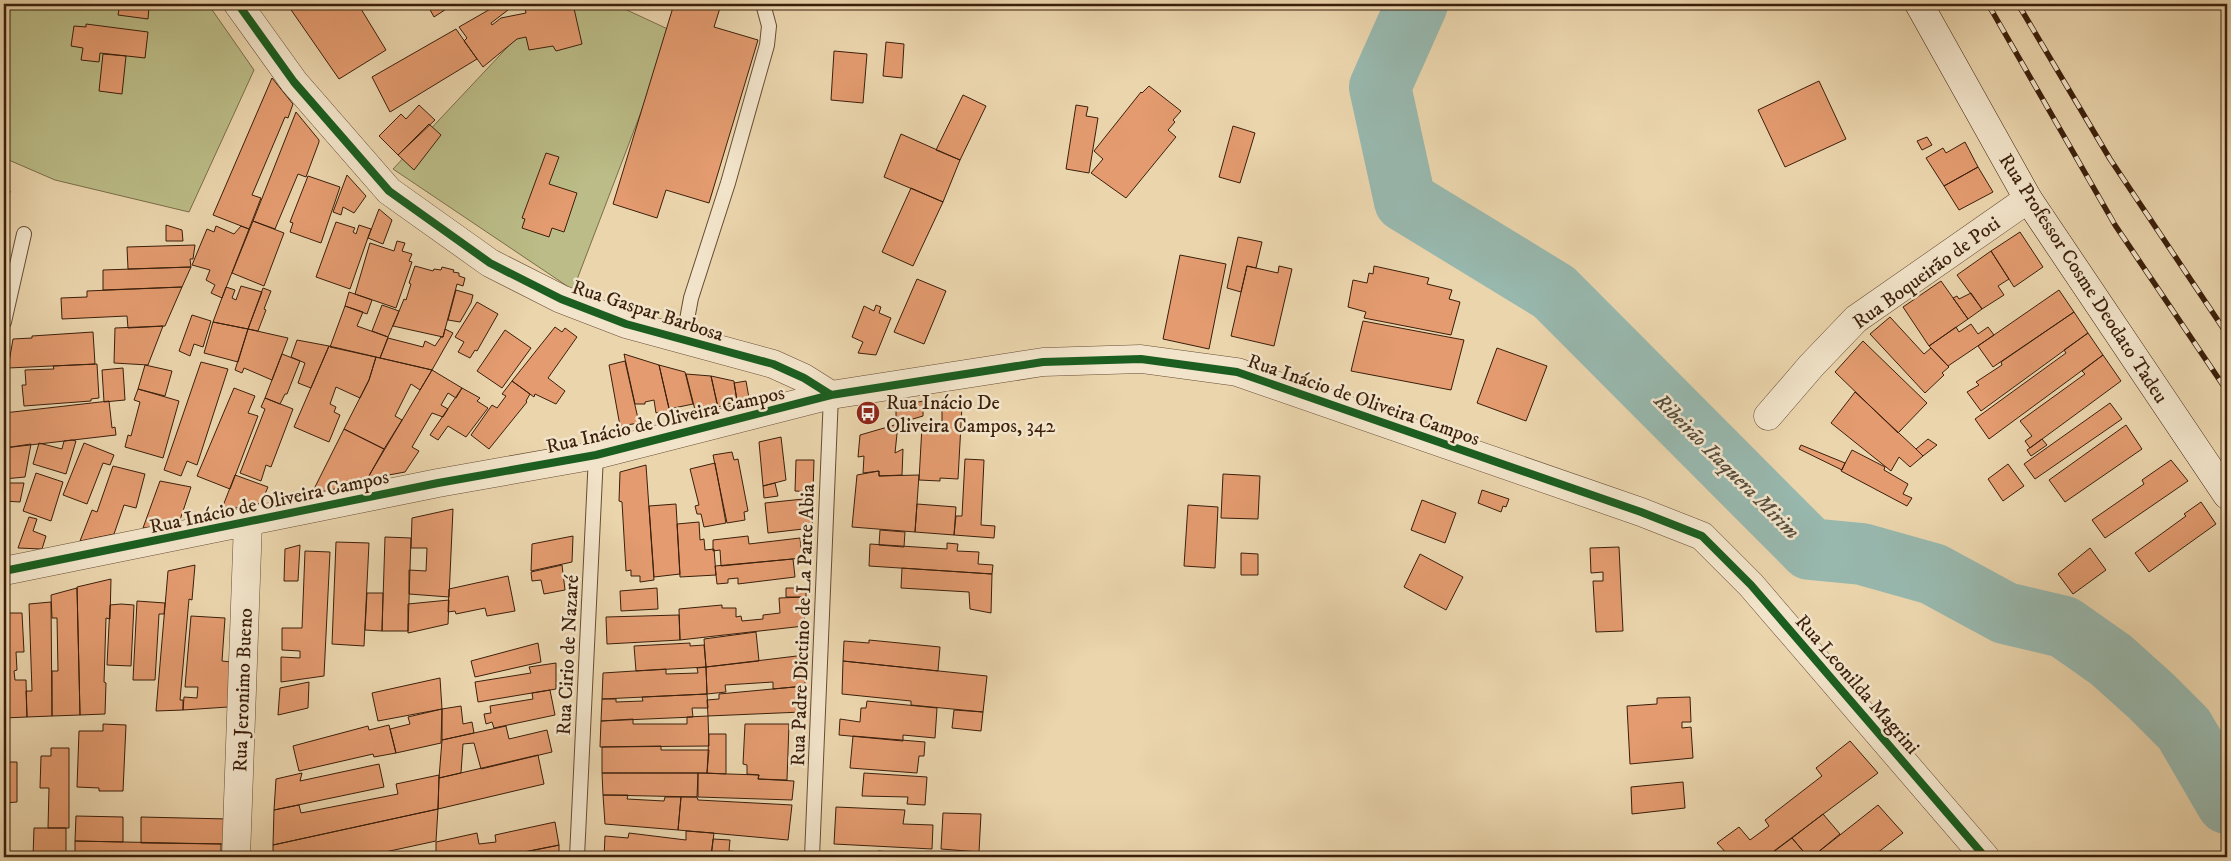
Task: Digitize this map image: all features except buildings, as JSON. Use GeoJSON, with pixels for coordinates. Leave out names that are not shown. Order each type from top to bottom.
{"type":"FeatureCollection","features":[{"type":"Feature","properties":{"kind":"street","name":"Rua Gaspar Barbosa"},"geometry":{"type":"LineString","coordinates":[[238,4],[294,82],[389,191],[490,263],[561,299],[626,324],[773,364],[804,378],[831,395]]}},
{"type":"Feature","properties":{"kind":"street","name":"Rua Professor Cosme Deodato Tadeu"},"geometry":{"type":"LineString","coordinates":[[1919,4],[2028,199],[2227,495]]}},
{"type":"Feature","properties":{"kind":"street","name":"Rua Boqueirão de Poti"},"geometry":{"type":"LineString","coordinates":[[1768,416],[1811,366],[1856,319],[2028,199]]}},
{"type":"Feature","properties":{"kind":"street","name":"Rua Inácio de Oliveira Campos"},"geometry":{"type":"LineString","coordinates":[[4,571],[438,483],[596,456],[831,395],[1043,362],[1141,358],[1237,372],[1641,512],[1702,536]]}},
{"type":"Feature","properties":{"kind":"street","name":"Rua Jeronimo Bueno"},"geometry":{"type":"LineString","coordinates":[[236,857],[248,522]]}},
{"type":"Feature","properties":{"kind":"street","name":"Rua Leonilda Magrini"},"geometry":{"type":"LineString","coordinates":[[1702,536],[1751,585],[1978,855]]}},
{"type":"Feature","properties":{"kind":"lane"},"geometry":{"type":"LineString","coordinates":[[683,341],[691,298],[728,183],[768,45],[769,26],[763,4]]}},
{"type":"Feature","properties":{"kind":"lane"},"geometry":{"type":"LineString","coordinates":[[4,322],[24,234]]}},
{"type":"Feature","properties":{"kind":"lane","name":"Rua Padre Dictino de La Parte Abia"},"geometry":{"type":"LineString","coordinates":[[812,857],[831,395]]}},
{"type":"Feature","properties":{"kind":"lane","name":"Rua Cirio de Nazaré"},"geometry":{"type":"LineString","coordinates":[[577,857],[596,456]]}},
{"type":"Feature","properties":{"kind":"green space"},"geometry":{"type":"Polygon","coordinates":[[[4,4],[208,4],[254,70],[189,212],[55,180],[4,158],[4,4]]]}},
{"type":"Feature","properties":{"kind":"green space"},"geometry":{"type":"Polygon","coordinates":[[[548,4],[614,4],[672,31],[573,290],[393,169],[548,4]]]}},
{"type":"Feature","properties":{"kind":"waterway","name":"Ribeirão Itaquera Mirim"},"geometry":{"type":"LineString","coordinates":[[1417,4],[1380,87],[1405,201],[1554,292],[1810,549],[1862,554],[1933,574],[2005,613],[2064,627],[2111,660],[2184,729],[2227,803]]}},
{"type":"Feature","properties":{"kind":"railway"},"geometry":{"type":"LineString","coordinates":[[1988,4],[2115,225],[2227,391]]}},
{"type":"Feature","properties":{"kind":"railway"},"geometry":{"type":"LineString","coordinates":[[2018,4],[2110,159],[2227,334]]}},
{"type":"Feature","properties":{"kind":"cycle path"},"geometry":{"type":"LineString","coordinates":[[238,4],[294,82],[389,191],[490,263],[561,299],[626,324],[773,364],[804,378],[831,395]]}},
{"type":"Feature","properties":{"kind":"cycle path"},"geometry":{"type":"LineString","coordinates":[[4,571],[438,483],[596,455],[831,395],[1043,362],[1141,359],[1237,372],[1641,512],[1702,536],[1751,585],[1985,857]]}},
{"type":"Feature","properties":{"kind":"place","name":"Rua Inácio De Oliveira Campos, 342"},"geometry":{"type":"Point","coordinates":[868,413]}}]}
